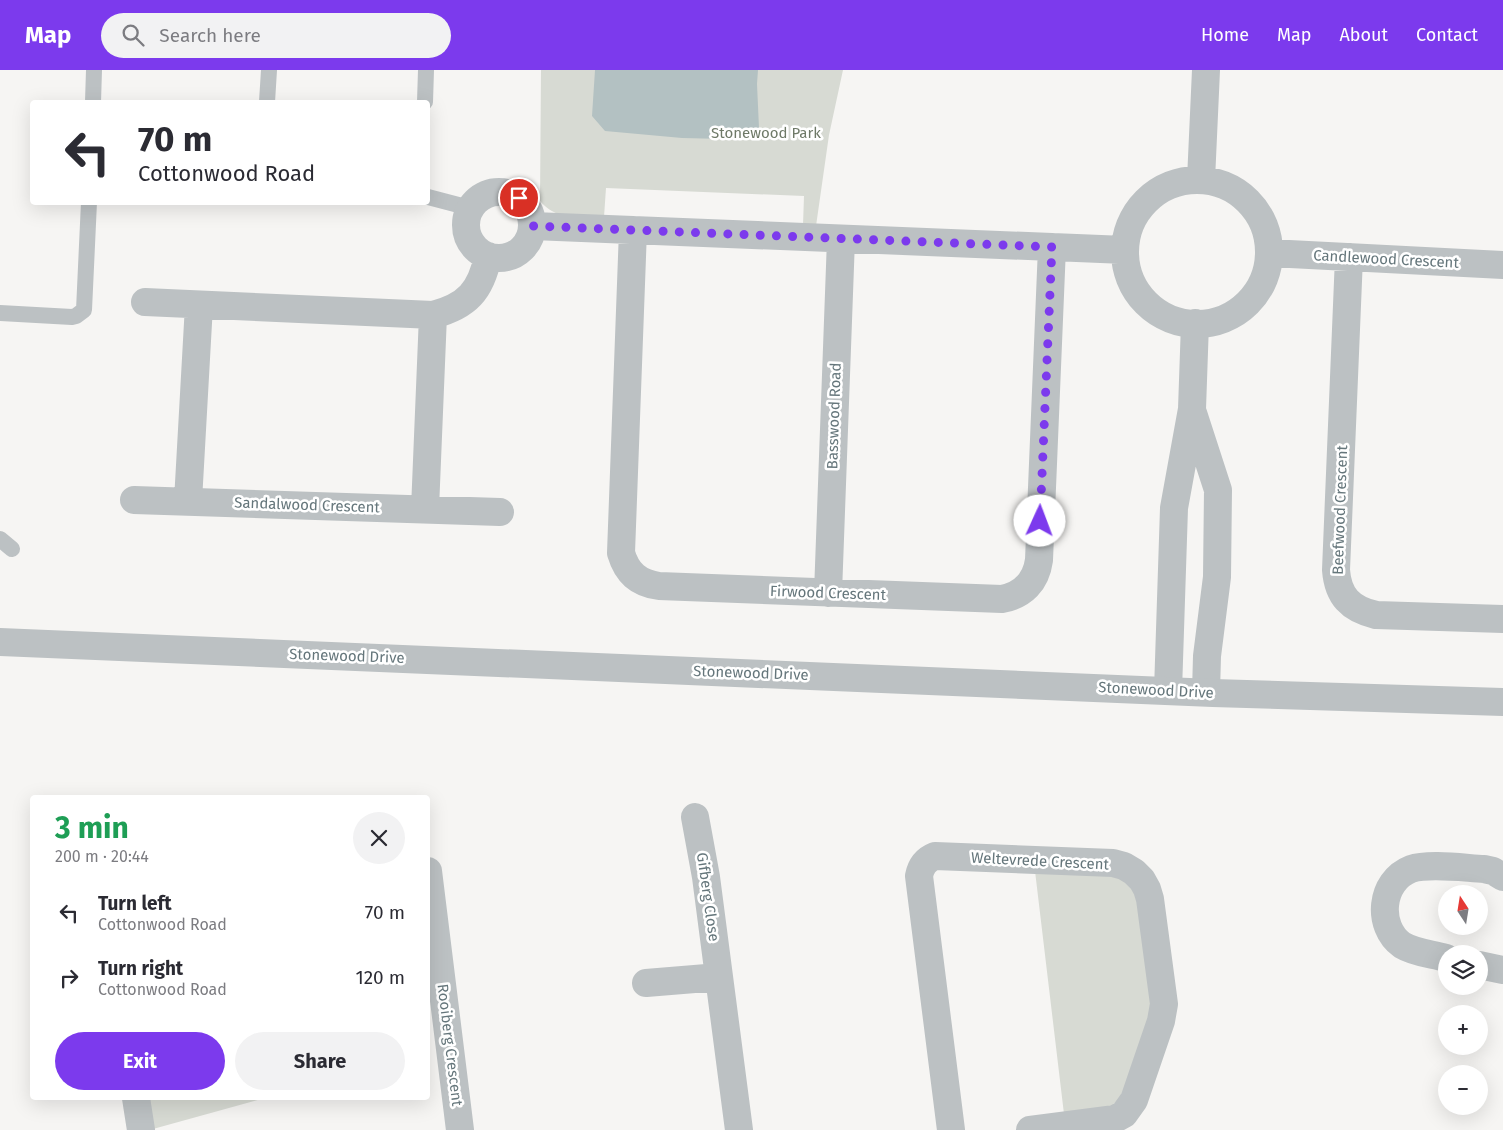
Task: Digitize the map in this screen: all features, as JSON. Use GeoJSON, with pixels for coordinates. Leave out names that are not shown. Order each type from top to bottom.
{"type":"FeatureCollection","features":[{"type":"Feature","properties":{"kind":"street"},"geometry":{"type":"LineString","coordinates":[[1201,180],[1206,70]]}},
{"type":"Feature","properties":{"kind":"street"},"geometry":{"type":"LineString","coordinates":[[1201,180],[1219,183],[1236,191],[1250,203],[1260,218],[1267,235],[1269,253],[1266,272],[1258,289],[1246,304],[1214,322],[1195,323],[1176,320],[1159,313],[1144,301],[1133,286],[1126,268],[1124,250],[1128,231],[1136,214],[1148,198],[1164,188],[1182,181],[1201,180]]}},
{"type":"Feature","properties":{"kind":"street"},"geometry":{"type":"LineString","coordinates":[[497,191],[508,192],[519,198],[526,205],[531,215],[533,226],[530,239],[522,249],[512,256],[500,259],[477,251],[470,242],[466,231],[466,219],[470,208],[477,199],[486,194],[497,191]]}},
{"type":"Feature","properties":{"kind":"street"},"geometry":{"type":"LineString","coordinates":[[533,226],[1124,250]]}},
{"type":"Feature","properties":{"kind":"street","name":"Firwood Crescent"},"geometry":{"type":"LineString","coordinates":[[633,230],[621,542],[624,564],[630,574],[648,585],[828,593],[1002,599],[1021,593],[1034,579],[1038,570],[1039,560],[1052,247]]}},
{"type":"Feature","properties":{"kind":"street","name":"Basswood Road"},"geometry":{"type":"LineString","coordinates":[[828,593],[841,239]]}},
{"type":"Feature","properties":{"kind":"street","name":"Candlewood Crescent"},"geometry":{"type":"LineString","coordinates":[[1269,253],[1503,265]]}},
{"type":"Feature","properties":{"kind":"street"},"geometry":{"type":"LineString","coordinates":[[144,302],[433,315],[455,308],[471,295],[479,285],[488,256]]}},
{"type":"Feature","properties":{"kind":"street","name":"Beefwood Crescent"},"geometry":{"type":"LineString","coordinates":[[1350,258],[1336,570],[1341,592],[1347,601],[1356,608],[1376,615],[1503,619]]}},
{"type":"Feature","properties":{"kind":"street"},"geometry":{"type":"LineString","coordinates":[[188,501],[199,304]]}},
{"type":"Feature","properties":{"kind":"street"},"geometry":{"type":"LineString","coordinates":[[425,509],[433,315]]}},
{"type":"Feature","properties":{"kind":"street"},"geometry":{"type":"LineString","coordinates":[[1168,691],[1174,508],[1192,409],[1195,323]]}},
{"type":"Feature","properties":{"kind":"street"},"geometry":{"type":"LineString","coordinates":[[1192,409],[1218,490],[1217,576],[1207,656],[1206,692]]}},
{"type":"Feature","properties":{"kind":"street","name":"Sandalwood Crescent"},"geometry":{"type":"LineString","coordinates":[[134,500],[500,512]]}},
{"type":"Feature","properties":{"kind":"street","name":"Stonewood Drive"},"geometry":{"type":"LineString","coordinates":[[0,642],[1168,691],[1503,702]]}},
{"type":"Feature","properties":{"kind":"street","name":"Gifberg Close"},"geometry":{"type":"LineString","coordinates":[[695,818],[706,877],[739,1130]]}},
{"type":"Feature","properties":{"kind":"street","name":"Weltevrede Crescent"},"geometry":{"type":"LineString","coordinates":[[951,1130],[919,876],[920,868],[925,862],[935,856],[1113,863],[1124,866],[1142,880],[1150,899],[1163,994],[1162,1022],[1134,1100],[1124,1114],[1115,1119],[1030,1130]]}},
{"type":"Feature","properties":{"kind":"street"},"geometry":{"type":"LineString","coordinates":[[1438,956],[1412,950],[1401,944],[1393,935],[1387,924],[1384,912],[1390,887],[1404,873],[1423,866],[1484,869],[1493,871],[1503,877]]}},
{"type":"Feature","properties":{"kind":"street","name":"Rooiberg Crescent"},"geometry":{"type":"LineString","coordinates":[[430,887],[460,1130]]}},
{"type":"Feature","properties":{"kind":"street"},"geometry":{"type":"LineString","coordinates":[[1488,967],[1503,970]]}},
{"type":"Feature","properties":{"kind":"street"},"geometry":{"type":"LineString","coordinates":[[646,983],[719,976]]}},
{"type":"Feature","properties":{"kind":"street"},"geometry":{"type":"LineString","coordinates":[[136,1100],[141,1130]]}},
{"type":"Feature","properties":{"kind":"lane"},"geometry":{"type":"LineString","coordinates":[[93,100],[94,70]]}},
{"type":"Feature","properties":{"kind":"lane"},"geometry":{"type":"LineString","coordinates":[[267,100],[269,70]]}},
{"type":"Feature","properties":{"kind":"lane"},"geometry":{"type":"LineString","coordinates":[[424,100],[426,70]]}},
{"type":"Feature","properties":{"kind":"lane"},"geometry":{"type":"LineString","coordinates":[[430,198],[470,208]]}},
{"type":"Feature","properties":{"kind":"lane"},"geometry":{"type":"LineString","coordinates":[[0,313],[72,317],[84,310],[89,205]]}},
{"type":"Feature","properties":{"kind":"green space","name":"Stonewood Park"},"geometry":{"type":"Polygon","coordinates":[[[541,70],[843,70],[829,135],[816,226],[803,225],[804,196],[606,188],[604,217],[578,217],[554,212],[540,201],[541,70]]]}},
{"type":"Feature","properties":{"kind":"green space"},"geometry":{"type":"Polygon","coordinates":[[[1035,871],[1120,877],[1137,893],[1151,1005],[1149,1019],[1123,1095],[1112,1106],[1064,1114],[1035,871]]]}},
{"type":"Feature","properties":{"kind":"green space"},"geometry":{"type":"Polygon","coordinates":[[[149,1100],[258,1100],[153,1129],[149,1100]]]}},
{"type":"Feature","properties":{"kind":"shaded area"},"geometry":{"type":"Polygon","coordinates":[[[595,70],[758,70],[759,128],[740,137],[724,139],[682,138],[605,131],[592,116],[595,70]]]}},
{"type":"Feature","properties":{"kind":"route"},"geometry":{"type":"LineString","coordinates":[[519,198],[526,205],[531,215],[533,226],[1052,247],[1040,521]]}}]}
